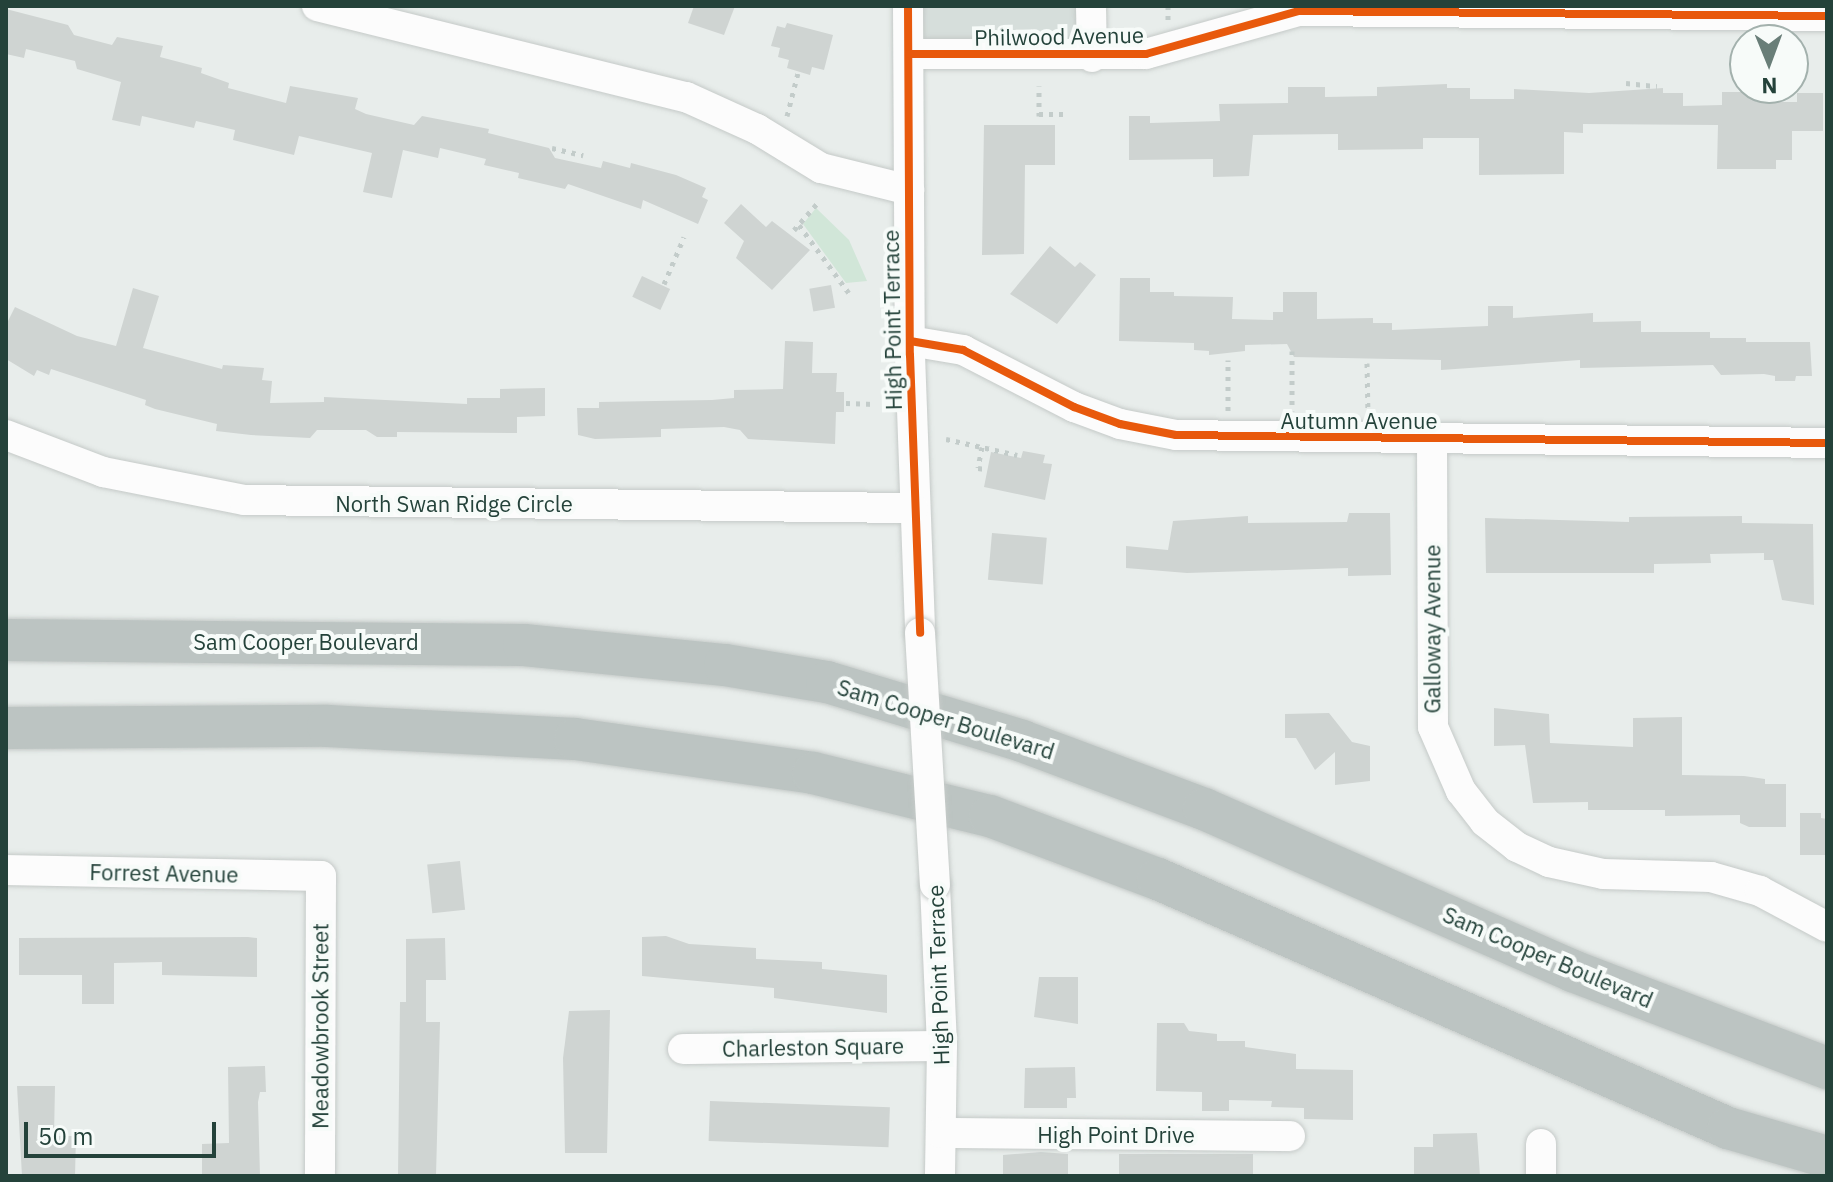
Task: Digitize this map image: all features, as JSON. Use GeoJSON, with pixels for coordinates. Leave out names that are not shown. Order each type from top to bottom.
{"type":"FeatureCollection","features":[{"type":"Feature","properties":{"kind":"highway","name":"Sam Cooper Boulevard"},"geometry":{"type":"LineString","coordinates":[[6,640],[524,645],[709,663],[827,682],[1022,741],[1204,809],[1573,971],[1827,1068]]}},
{"type":"Feature","properties":{"kind":"highway"},"geometry":{"type":"LineString","coordinates":[[6,728],[328,726],[575,739],[813,773],[990,816],[1158,879],[1728,1128],[1827,1166]]}},
{"type":"Feature","properties":{"kind":"highway"},"geometry":{"type":"LineString","coordinates":[[1728,1128],[1827,1157]]}},
{"type":"Feature","properties":{"kind":"street"},"geometry":{"type":"LineString","coordinates":[[317,6],[686,97],[757,129],[821,168],[909,190]]}},
{"type":"Feature","properties":{"kind":"street","name":"High Point Terrace"},"geometry":{"type":"LineString","coordinates":[[908,6],[913,508],[942,1046],[940,1176]]}},
{"type":"Feature","properties":{"kind":"street"},"geometry":{"type":"LineString","coordinates":[[1091,6],[1092,57]]}},
{"type":"Feature","properties":{"kind":"street","name":"Philwood Avenue"},"geometry":{"type":"LineString","coordinates":[[909,54],[1092,57],[1185,46],[1268,16],[1299,11],[1827,16]]}},
{"type":"Feature","properties":{"kind":"street","name":"Autumn Avenue"},"geometry":{"type":"LineString","coordinates":[[910,341],[963,350],[1074,407],[1146,430],[1222,437],[1827,443]]}},
{"type":"Feature","properties":{"kind":"street","name":"North Swan Ridge Circle"},"geometry":{"type":"LineString","coordinates":[[6,435],[118,476],[244,500],[913,508]]}},
{"type":"Feature","properties":{"kind":"street","name":"Galloway Avenue"},"geometry":{"type":"LineString","coordinates":[[1432,439],[1433,727],[1461,791],[1485,822],[1517,847],[1549,862],[1603,874],[1711,877],[1760,891],[1827,927]]}},
{"type":"Feature","properties":{"kind":"street","name":"Forrest Avenue"},"geometry":{"type":"LineString","coordinates":[[6,870],[321,876]]}},
{"type":"Feature","properties":{"kind":"street","name":"Meadowbrook Street"},"geometry":{"type":"LineString","coordinates":[[320,1176],[321,876]]}},
{"type":"Feature","properties":{"kind":"street","name":"Charleston Square"},"geometry":{"type":"LineString","coordinates":[[683,1049],[942,1046]]}},
{"type":"Feature","properties":{"kind":"street","name":"High Point Drive"},"geometry":{"type":"LineString","coordinates":[[941,1133],[1290,1136]]}},
{"type":"Feature","properties":{"kind":"street"},"geometry":{"type":"LineString","coordinates":[[1541,1144],[1541,1176]]}},
{"type":"Feature","properties":{"kind":"path"},"geometry":{"type":"LineString","coordinates":[[1168,6],[1169,25]]}},
{"type":"Feature","properties":{"kind":"path"},"geometry":{"type":"LineString","coordinates":[[787,116],[798,73]]}},
{"type":"Feature","properties":{"kind":"path"},"geometry":{"type":"LineString","coordinates":[[1626,83],[1657,86]]}},
{"type":"Feature","properties":{"kind":"path"},"geometry":{"type":"LineString","coordinates":[[1039,86],[1039,115],[1064,114]]}},
{"type":"Feature","properties":{"kind":"path"},"geometry":{"type":"LineString","coordinates":[[552,148],[583,155]]}},
{"type":"Feature","properties":{"kind":"path"},"geometry":{"type":"LineString","coordinates":[[817,204],[796,227],[818,245],[849,293]]}},
{"type":"Feature","properties":{"kind":"path"},"geometry":{"type":"LineString","coordinates":[[664,284],[684,237]]}},
{"type":"Feature","properties":{"kind":"path"},"geometry":{"type":"LineString","coordinates":[[1292,351],[1292,412]]}},
{"type":"Feature","properties":{"kind":"path"},"geometry":{"type":"LineString","coordinates":[[1228,360],[1228,412]]}},
{"type":"Feature","properties":{"kind":"path"},"geometry":{"type":"LineString","coordinates":[[1367,363],[1368,414]]}},
{"type":"Feature","properties":{"kind":"path"},"geometry":{"type":"LineString","coordinates":[[846,403],[875,404]]}},
{"type":"Feature","properties":{"kind":"path"},"geometry":{"type":"LineString","coordinates":[[946,439],[1017,455]]}},
{"type":"Feature","properties":{"kind":"path"},"geometry":{"type":"LineString","coordinates":[[982,447],[978,468],[985,469]]}},
{"type":"Feature","properties":{"kind":"shaded area"},"geometry":{"type":"Polygon","coordinates":[[[908,6],[1098,6],[1098,44],[909,54],[908,6]]]}},
{"type":"Feature","properties":{"kind":"green space"},"geometry":{"type":"Polygon","coordinates":[[[816,208],[849,240],[867,281],[846,283],[803,224],[816,208]]]}},
{"type":"Feature","properties":{"kind":"building"},"geometry":{"type":"Polygon","coordinates":[[[694,6],[735,6],[724,35],[688,23],[694,6]]]}},
{"type":"Feature","properties":{"kind":"building"},"geometry":{"type":"Polygon","coordinates":[[[6,9],[68,25],[74,35],[112,45],[117,37],[163,46],[160,57],[202,68],[201,73],[229,83],[228,88],[286,103],[290,86],[358,98],[355,109],[366,114],[414,125],[422,116],[489,129],[488,133],[549,148],[555,158],[601,168],[603,161],[630,168],[631,163],[676,175],[706,188],[702,197],[708,200],[698,224],[643,200],[641,209],[568,184],[565,189],[518,178],[519,173],[484,165],[486,159],[440,148],[438,158],[403,150],[392,198],[363,192],[372,153],[299,136],[294,155],[233,140],[235,130],[196,121],[194,128],[142,116],[140,126],[112,120],[121,82],[77,69],[75,61],[26,49],[24,58],[6,54],[6,9]]]}},
{"type":"Feature","properties":{"kind":"building"},"geometry":{"type":"Polygon","coordinates":[[[787,23],[833,35],[824,70],[812,67],[810,75],[787,68],[789,60],[778,57],[780,48],[771,46],[777,26],[785,28],[787,23]]]}},
{"type":"Feature","properties":{"kind":"building"},"geometry":{"type":"Polygon","coordinates":[[[1447,84],[1447,88],[1470,88],[1470,99],[1514,99],[1514,89],[1589,93],[1663,88],[1663,93],[1683,93],[1683,106],[1722,105],[1722,92],[1729,92],[1729,104],[1809,104],[1809,93],[1823,93],[1823,131],[1792,131],[1792,160],[1776,160],[1776,169],[1717,169],[1718,125],[1583,124],[1583,133],[1564,132],[1564,174],[1479,175],[1479,138],[1423,138],[1423,149],[1338,150],[1338,134],[1253,135],[1249,176],[1213,177],[1213,159],[1129,160],[1129,116],[1150,116],[1150,123],[1220,121],[1219,104],[1288,103],[1288,87],[1325,87],[1325,97],[1377,96],[1377,87],[1447,84]]]}},
{"type":"Feature","properties":{"kind":"building"},"geometry":{"type":"Polygon","coordinates":[[[984,125],[1055,125],[1055,165],[1025,165],[1024,254],[982,255],[984,125]]]}},
{"type":"Feature","properties":{"kind":"building"},"geometry":{"type":"Polygon","coordinates":[[[741,204],[766,227],[772,221],[810,250],[772,290],[736,258],[744,241],[724,223],[741,204]]]}},
{"type":"Feature","properties":{"kind":"building"},"geometry":{"type":"Polygon","coordinates":[[[1050,246],[1075,267],[1080,262],[1096,275],[1057,324],[1010,294],[1050,246]]]}},
{"type":"Feature","properties":{"kind":"building"},"geometry":{"type":"Polygon","coordinates":[[[642,276],[670,289],[660,310],[632,297],[642,276]]]}},
{"type":"Feature","properties":{"kind":"building"},"geometry":{"type":"Polygon","coordinates":[[[1120,278],[1150,278],[1150,292],[1174,292],[1174,296],[1233,297],[1232,319],[1273,320],[1273,312],[1283,312],[1283,292],[1317,292],[1317,319],[1373,318],[1373,323],[1392,323],[1392,330],[1488,326],[1488,306],[1513,306],[1513,318],[1593,313],[1593,322],[1641,321],[1641,332],[1710,332],[1710,338],[1746,338],[1746,342],[1810,342],[1812,376],[1796,376],[1795,381],[1775,381],[1775,376],[1764,374],[1721,375],[1713,365],[1580,368],[1580,360],[1441,370],[1441,360],[1294,357],[1287,344],[1245,345],[1245,351],[1209,355],[1209,351],[1194,350],[1194,343],[1119,341],[1120,278]]]}},
{"type":"Feature","properties":{"kind":"building"},"geometry":{"type":"Polygon","coordinates":[[[831,285],[835,308],[813,311],[809,289],[831,285]]]}},
{"type":"Feature","properties":{"kind":"building"},"geometry":{"type":"Polygon","coordinates":[[[133,288],[159,296],[143,348],[222,369],[223,365],[264,368],[262,380],[272,381],[270,403],[324,402],[324,397],[467,404],[467,398],[500,398],[500,389],[545,388],[545,416],[517,417],[517,433],[397,432],[397,437],[377,437],[366,430],[317,430],[310,438],[251,435],[216,431],[217,424],[155,409],[145,405],[146,400],[51,369],[49,375],[37,370],[34,376],[6,359],[6,325],[15,307],[77,336],[116,346],[133,288]]]}},
{"type":"Feature","properties":{"kind":"building"},"geometry":{"type":"Polygon","coordinates":[[[785,341],[813,342],[812,373],[837,373],[836,392],[844,392],[844,412],[836,412],[835,444],[748,439],[740,430],[724,427],[661,429],[661,437],[595,439],[578,435],[577,408],[599,408],[599,402],[712,400],[734,398],[734,390],[783,389],[785,341]]]}},
{"type":"Feature","properties":{"kind":"building"},"geometry":{"type":"Polygon","coordinates":[[[1023,451],[1045,455],[1043,463],[1052,464],[1045,500],[984,487],[991,452],[1021,458],[1023,451]]]}},
{"type":"Feature","properties":{"kind":"building"},"geometry":{"type":"Polygon","coordinates":[[[1349,513],[1390,513],[1391,575],[1348,576],[1348,568],[1187,573],[1126,568],[1126,546],[1168,550],[1173,521],[1248,516],[1248,523],[1347,522],[1349,513]]]}},
{"type":"Feature","properties":{"kind":"building"},"geometry":{"type":"Polygon","coordinates":[[[1742,516],[1742,523],[1813,524],[1814,605],[1782,600],[1773,560],[1764,560],[1764,553],[1710,554],[1711,563],[1654,564],[1654,573],[1486,573],[1485,518],[1629,522],[1629,517],[1742,516]]]}},
{"type":"Feature","properties":{"kind":"building"},"geometry":{"type":"Polygon","coordinates":[[[992,533],[1047,538],[1043,585],[988,580],[992,533]]]}},
{"type":"Feature","properties":{"kind":"building"},"geometry":{"type":"Polygon","coordinates":[[[1494,708],[1549,714],[1550,743],[1633,747],[1633,718],[1682,717],[1682,775],[1744,776],[1765,779],[1765,784],[1786,784],[1786,827],[1749,827],[1740,823],[1740,815],[1665,816],[1665,810],[1588,810],[1588,802],[1533,803],[1525,745],[1494,746],[1494,708]]]}},
{"type":"Feature","properties":{"kind":"building"},"geometry":{"type":"Polygon","coordinates":[[[1329,713],[1352,742],[1370,746],[1370,781],[1335,785],[1335,752],[1315,770],[1296,738],[1285,738],[1285,714],[1329,713]]]}},
{"type":"Feature","properties":{"kind":"building"},"geometry":{"type":"Polygon","coordinates":[[[1800,813],[1821,813],[1821,818],[1827,819],[1827,855],[1800,855],[1800,813]]]}},
{"type":"Feature","properties":{"kind":"building"},"geometry":{"type":"Polygon","coordinates":[[[460,861],[465,910],[432,913],[427,864],[460,861]]]}},
{"type":"Feature","properties":{"kind":"building"},"geometry":{"type":"Polygon","coordinates":[[[666,936],[689,944],[756,948],[756,959],[822,962],[822,969],[887,975],[887,1013],[774,998],[774,988],[642,976],[642,937],[666,936]]]}},
{"type":"Feature","properties":{"kind":"building"},"geometry":{"type":"Polygon","coordinates":[[[19,938],[257,938],[257,977],[162,975],[162,962],[114,963],[114,1004],[82,1004],[82,975],[19,975],[19,938]]]}},
{"type":"Feature","properties":{"kind":"building"},"geometry":{"type":"Polygon","coordinates":[[[445,938],[446,980],[426,980],[426,1022],[440,1022],[436,1176],[398,1176],[400,1002],[406,1002],[406,939],[445,938]]]}},
{"type":"Feature","properties":{"kind":"building"},"geometry":{"type":"Polygon","coordinates":[[[1039,977],[1078,977],[1078,1024],[1034,1017],[1039,977]]]}},
{"type":"Feature","properties":{"kind":"building"},"geometry":{"type":"Polygon","coordinates":[[[610,1010],[607,1153],[565,1153],[563,1058],[569,1011],[610,1010]]]}},
{"type":"Feature","properties":{"kind":"building"},"geometry":{"type":"Polygon","coordinates":[[[1157,1023],[1184,1023],[1189,1031],[1217,1034],[1217,1041],[1245,1041],[1245,1047],[1296,1054],[1296,1069],[1353,1070],[1353,1120],[1304,1119],[1304,1108],[1271,1107],[1272,1101],[1229,1100],[1229,1111],[1202,1111],[1202,1092],[1156,1091],[1157,1023]]]}},
{"type":"Feature","properties":{"kind":"building"},"geometry":{"type":"Polygon","coordinates":[[[265,1066],[266,1092],[260,1092],[258,1102],[260,1176],[202,1176],[202,1144],[229,1143],[228,1067],[265,1066]]]}},
{"type":"Feature","properties":{"kind":"building"},"geometry":{"type":"Polygon","coordinates":[[[1075,1067],[1076,1098],[1067,1098],[1067,1108],[1024,1108],[1025,1068],[1075,1067]]]}},
{"type":"Feature","properties":{"kind":"building"},"geometry":{"type":"Polygon","coordinates":[[[17,1086],[55,1086],[54,1136],[76,1136],[75,1176],[22,1176],[17,1086]]]}},
{"type":"Feature","properties":{"kind":"building"},"geometry":{"type":"Polygon","coordinates":[[[710,1101],[890,1107],[888,1147],[709,1141],[710,1101]]]}},
{"type":"Feature","properties":{"kind":"building"},"geometry":{"type":"Polygon","coordinates":[[[1477,1133],[1480,1176],[1414,1176],[1414,1147],[1433,1147],[1433,1134],[1477,1133]]]}},
{"type":"Feature","properties":{"kind":"building"},"geometry":{"type":"Polygon","coordinates":[[[1041,1152],[1068,1154],[1068,1176],[1003,1176],[1003,1155],[1041,1152]]]}},
{"type":"Feature","properties":{"kind":"building"},"geometry":{"type":"Polygon","coordinates":[[[1119,1154],[1253,1154],[1253,1176],[1119,1176],[1119,1154]]]}},
{"type":"Feature","properties":{"kind":"cycle path"},"geometry":{"type":"LineString","coordinates":[[908,6],[910,355],[920,633]]}},
{"type":"Feature","properties":{"kind":"cycle path"},"geometry":{"type":"LineString","coordinates":[[909,54],[1146,54],[1299,11],[1827,16]]}},
{"type":"Feature","properties":{"kind":"cycle path"},"geometry":{"type":"LineString","coordinates":[[910,341],[963,350],[1074,407],[1120,424],[1176,435],[1827,443]]}}]}
